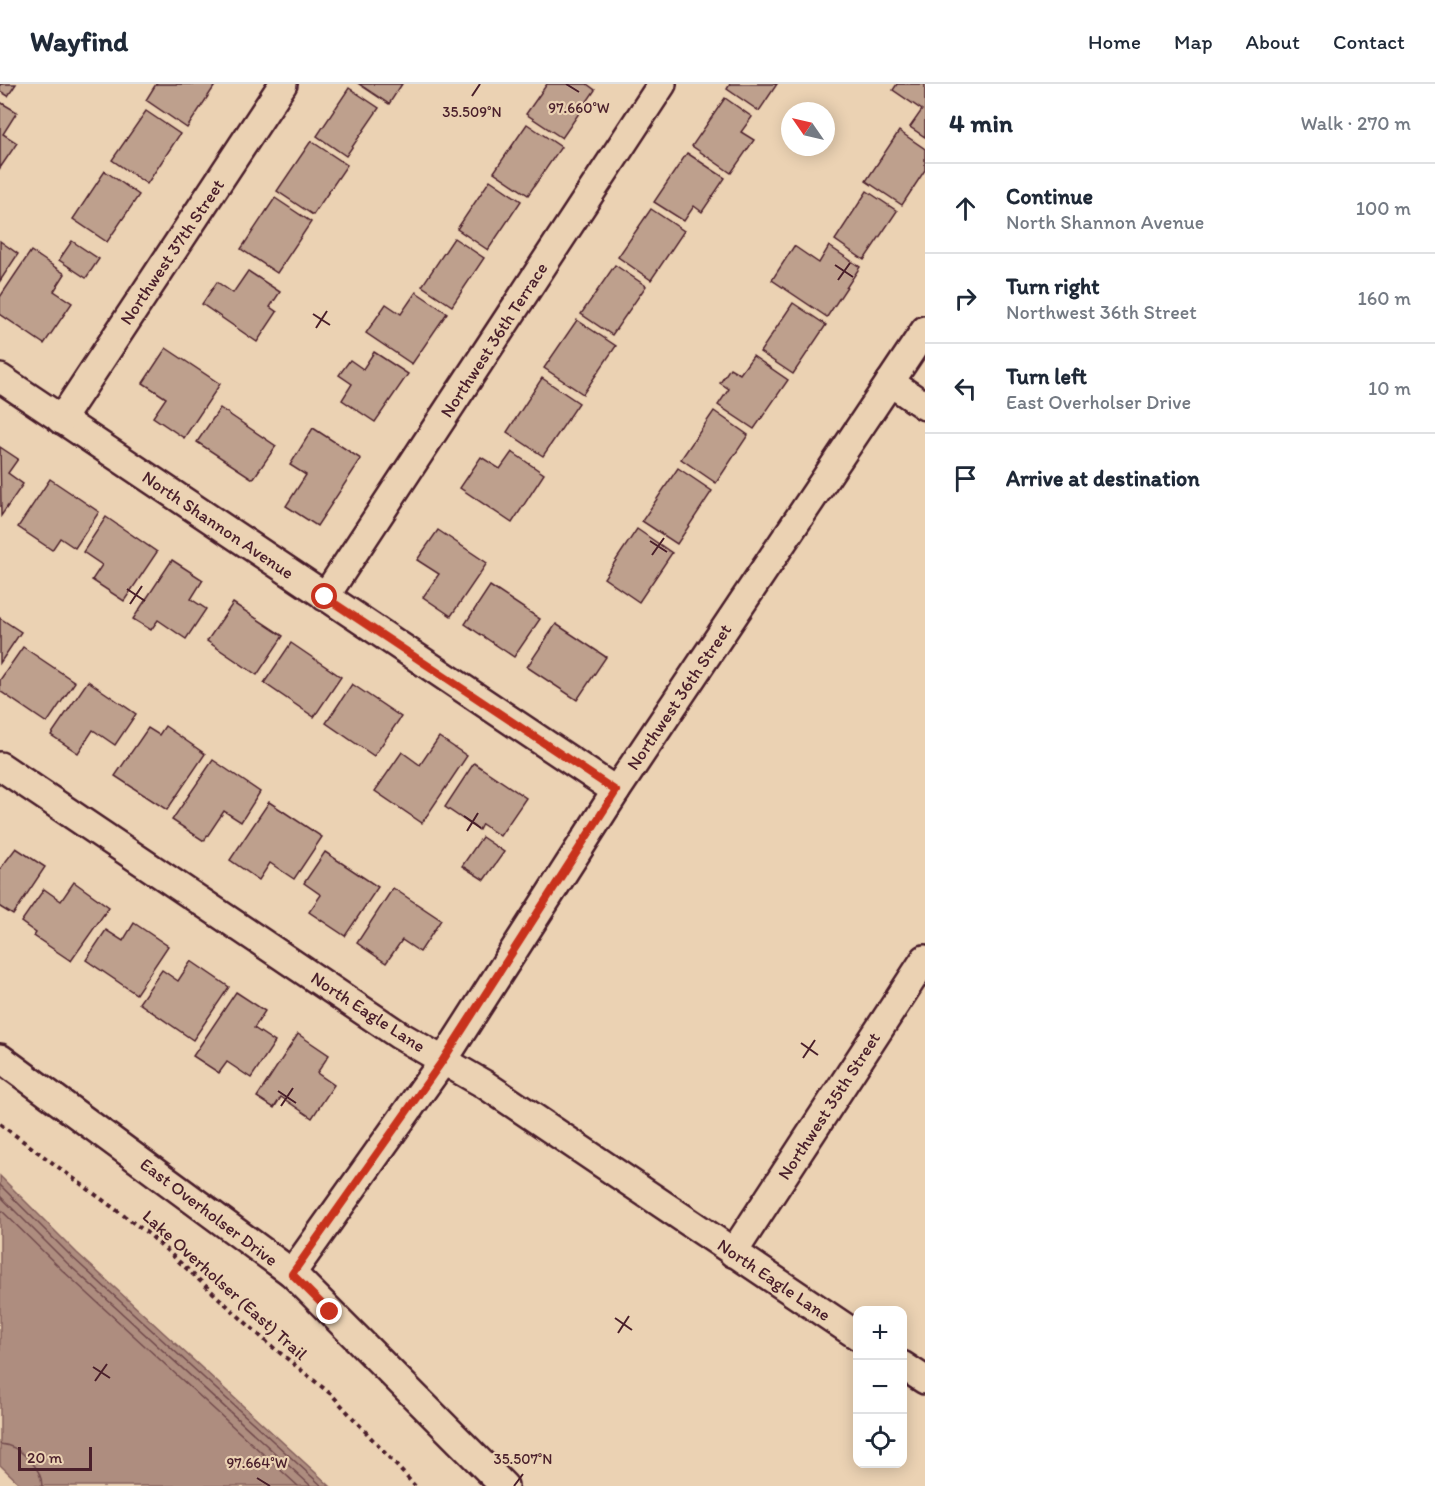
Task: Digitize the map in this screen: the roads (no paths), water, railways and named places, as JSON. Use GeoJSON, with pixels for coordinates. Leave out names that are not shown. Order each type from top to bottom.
{"type":"FeatureCollection","features":[{"type":"Feature","properties":{"kind":"street","name":"Northwest 37th Street"},"geometry":{"type":"LineString","coordinates":[[61,420],[284,84]]}},
{"type":"Feature","properties":{"kind":"street","name":"Northwest 36th Terrace"},"geometry":{"type":"LineString","coordinates":[[325,597],[662,84]]}},
{"type":"Feature","properties":{"kind":"street","name":"Northwest 36th Street"},"geometry":{"type":"LineString","coordinates":[[292,1274],[443,1060],[616,791],[925,330]]}},
{"type":"Feature","properties":{"kind":"street","name":"North Shannon Avenue"},"geometry":{"type":"LineString","coordinates":[[0,378],[616,791]]}},
{"type":"Feature","properties":{"kind":"street"},"geometry":{"type":"LineString","coordinates":[[890,382],[925,406]]}},
{"type":"Feature","properties":{"kind":"street","name":"North Eagle Lane"},"geometry":{"type":"LineString","coordinates":[[0,766],[399,1035],[484,1084],[853,1332]]}},
{"type":"Feature","properties":{"kind":"street","name":"Northwest 35th Street"},"geometry":{"type":"LineString","coordinates":[[733,1253],[925,959]]}},
{"type":"Feature","properties":{"kind":"street","name":"East Overholser Drive"},"geometry":{"type":"LineString","coordinates":[[0,1059],[292,1274],[504,1486]]}},
{"type":"Feature","properties":{"kind":"street"},"geometry":{"type":"LineString","coordinates":[[907,1368],[925,1380]]}},
{"type":"Feature","properties":{"kind":"water"},"geometry":{"type":"Polygon","coordinates":[[[0,1176],[77,1253],[330,1486],[22,1486],[0,1465],[0,1176]]]}}]}
